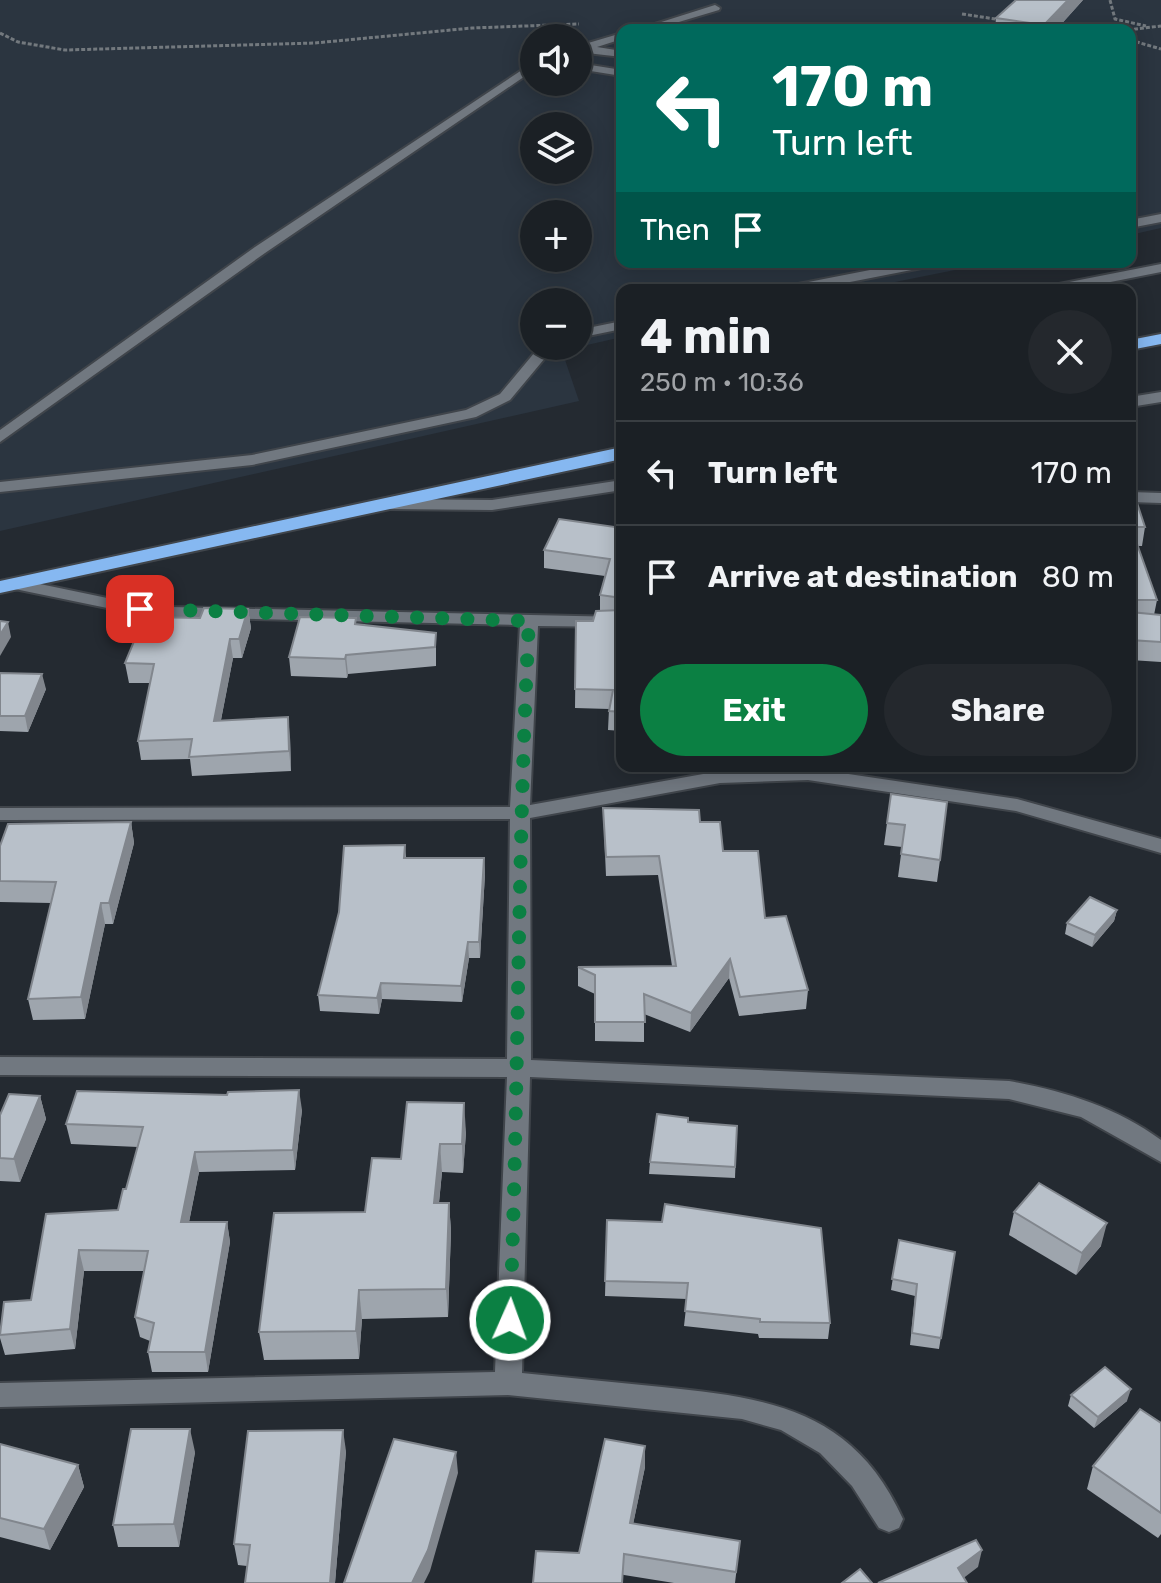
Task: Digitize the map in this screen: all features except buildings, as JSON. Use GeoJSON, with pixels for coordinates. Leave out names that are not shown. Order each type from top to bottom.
{"type":"FeatureCollection","features":[{"type":"Feature","properties":{"kind":"highway"},"geometry":{"type":"LineString","coordinates":[[1136,344],[1161,339]]}},
{"type":"Feature","properties":{"kind":"highway"},"geometry":{"type":"LineString","coordinates":[[8,586],[616,454]]}},
{"type":"Feature","properties":{"kind":"street"},"geometry":{"type":"LineString","coordinates":[[661,24],[715,8]]}},
{"type":"Feature","properties":{"kind":"street"},"geometry":{"type":"LineString","coordinates":[[592,44],[616,38]]}},
{"type":"Feature","properties":{"kind":"street"},"geometry":{"type":"LineString","coordinates":[[592,50],[616,53]]}},
{"type":"Feature","properties":{"kind":"street"},"geometry":{"type":"LineString","coordinates":[[592,68],[616,72]]}},
{"type":"Feature","properties":{"kind":"street"},"geometry":{"type":"LineString","coordinates":[[0,437],[260,250],[520,74]]}},
{"type":"Feature","properties":{"kind":"street"},"geometry":{"type":"LineString","coordinates":[[1136,223],[1161,218]]}},
{"type":"Feature","properties":{"kind":"street"},"geometry":{"type":"LineString","coordinates":[[819,284],[901,268]]}},
{"type":"Feature","properties":{"kind":"street"},"geometry":{"type":"LineString","coordinates":[[1080,284],[1161,268]]}},
{"type":"Feature","properties":{"kind":"street"},"geometry":{"type":"LineString","coordinates":[[592,331],[616,326]]}},
{"type":"Feature","properties":{"kind":"street"},"geometry":{"type":"LineString","coordinates":[[0,487],[252,460],[471,414],[505,397],[536,360]]}},
{"type":"Feature","properties":{"kind":"street"},"geometry":{"type":"LineString","coordinates":[[1136,401],[1161,397]]}},
{"type":"Feature","properties":{"kind":"street"},"geometry":{"type":"LineString","coordinates":[[383,504],[492,505],[616,486]]}},
{"type":"Feature","properties":{"kind":"street"},"geometry":{"type":"LineString","coordinates":[[1136,497],[1161,498]]}},
{"type":"Feature","properties":{"kind":"street"},"geometry":{"type":"LineString","coordinates":[[8,586],[171,612],[616,622]]}},
{"type":"Feature","properties":{"kind":"street"},"geometry":{"type":"LineString","coordinates":[[508,1383],[519,1068],[520,813],[529,621]]}},
{"type":"Feature","properties":{"kind":"street"},"geometry":{"type":"LineString","coordinates":[[0,814],[520,813],[720,777],[808,774],[1017,805],[1161,846]]}},
{"type":"Feature","properties":{"kind":"street"},"geometry":{"type":"LineString","coordinates":[[0,1066],[519,1068],[1009,1090],[1048,1096],[1088,1108],[1125,1126],[1161,1153]]}},
{"type":"Feature","properties":{"kind":"street"},"geometry":{"type":"LineString","coordinates":[[0,1395],[508,1383],[765,1411],[804,1427],[834,1447],[870,1483],[889,1519]]}},
{"type":"Feature","properties":{"kind":"path"},"geometry":{"type":"LineString","coordinates":[[1110,0],[1115,19],[1146,26]]}},
{"type":"Feature","properties":{"kind":"path"},"geometry":{"type":"LineString","coordinates":[[962,14],[1005,21]]}},
{"type":"Feature","properties":{"kind":"path"},"geometry":{"type":"LineString","coordinates":[[0,33],[18,42],[65,50],[315,43],[520,26]]}},
{"type":"Feature","properties":{"kind":"path"},"geometry":{"type":"LineString","coordinates":[[1136,28],[1161,26]]}},
{"type":"Feature","properties":{"kind":"path"},"geometry":{"type":"LineString","coordinates":[[1136,42],[1161,49]]}},
{"type":"Feature","properties":{"kind":"shaded area"},"geometry":{"type":"Polygon","coordinates":[[[0,0],[1161,0],[1161,228],[1136,234],[1136,24],[616,24],[616,268],[965,268],[885,284],[616,284],[616,338],[592,344],[592,288],[520,288],[520,360],[565,360],[579,401],[0,531],[0,0]]]}},
{"type":"Feature","properties":{"kind":"route"},"geometry":{"type":"LineString","coordinates":[[140,609],[529,621],[520,813],[519,1068],[510,1320]]}}]}
